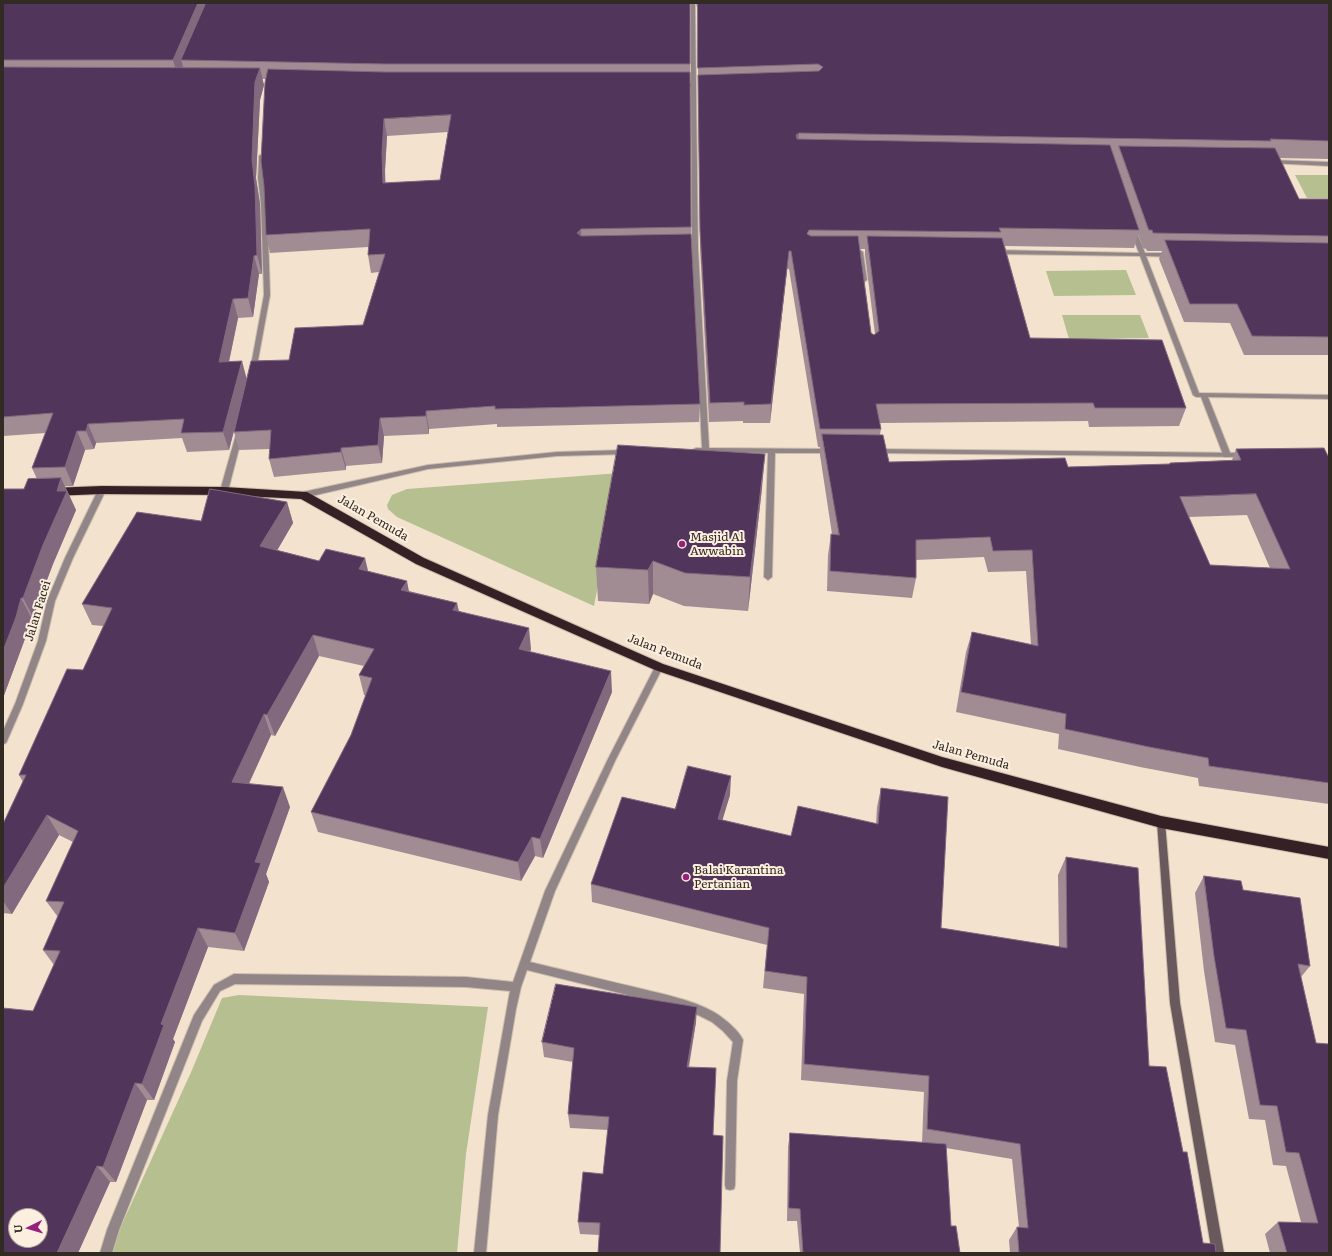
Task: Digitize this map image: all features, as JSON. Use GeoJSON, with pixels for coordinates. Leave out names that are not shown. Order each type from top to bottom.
{"type":"FeatureCollection","features":[{"type":"Feature","properties":{"kind":"highway","name":"Jalan Pemuda"},"geometry":{"type":"LineString","coordinates":[[41,492],[102,490],[224,491],[303,494],[420,562],[659,667],[942,762],[1161,822],[1329,853]]}},
{"type":"Feature","properties":{"kind":"street"},"geometry":{"type":"LineString","coordinates":[[693,3],[695,248],[706,450]]}},
{"type":"Feature","properties":{"kind":"street"},"geometry":{"type":"LineString","coordinates":[[693,14],[701,14]]}},
{"type":"Feature","properties":{"kind":"street"},"geometry":{"type":"LineString","coordinates":[[673,85],[702,89]]}},
{"type":"Feature","properties":{"kind":"street"},"geometry":{"type":"LineString","coordinates":[[252,379],[267,295],[264,204],[261,178],[262,152]]}},
{"type":"Feature","properties":{"kind":"street"},"geometry":{"type":"LineString","coordinates":[[1266,162],[1329,164]]}},
{"type":"Feature","properties":{"kind":"street"},"geometry":{"type":"LineString","coordinates":[[1131,225],[1141,255],[1196,395],[1329,397]]}},
{"type":"Feature","properties":{"kind":"street"},"geometry":{"type":"LineString","coordinates":[[688,248],[695,248]]}},
{"type":"Feature","properties":{"kind":"street"},"geometry":{"type":"LineString","coordinates":[[853,252],[868,252]]}},
{"type":"Feature","properties":{"kind":"street"},"geometry":{"type":"LineString","coordinates":[[860,252],[865,290]]}},
{"type":"Feature","properties":{"kind":"street"},"geometry":{"type":"LineString","coordinates":[[988,252],[1180,256]]}},
{"type":"Feature","properties":{"kind":"street"},"geometry":{"type":"LineString","coordinates":[[1004,252],[1006,260]]}},
{"type":"Feature","properties":{"kind":"street"},"geometry":{"type":"LineString","coordinates":[[1204,395],[1227,455]]}},
{"type":"Feature","properties":{"kind":"street"},"geometry":{"type":"LineString","coordinates":[[224,491],[241,424]]}},
{"type":"Feature","properties":{"kind":"street"},"geometry":{"type":"LineString","coordinates":[[691,451],[836,451]]}},
{"type":"Feature","properties":{"kind":"street"},"geometry":{"type":"LineString","coordinates":[[768,577],[772,451]]}},
{"type":"Feature","properties":{"kind":"street"},"geometry":{"type":"LineString","coordinates":[[868,451],[1250,455]]}},
{"type":"Feature","properties":{"kind":"street"},"geometry":{"type":"LineString","coordinates":[[303,494],[428,467],[557,454],[636,452]]}},
{"type":"Feature","properties":{"kind":"street","name":"Jalan Facei"},"geometry":{"type":"LineString","coordinates":[[3,741],[19,704],[42,641],[51,601],[69,558],[102,490]]}},
{"type":"Feature","properties":{"kind":"street"},"geometry":{"type":"LineString","coordinates":[[480,1253],[493,1115],[516,987],[550,891],[612,759],[659,667]]}},
{"type":"Feature","properties":{"kind":"street"},"geometry":{"type":"LineString","coordinates":[[1161,822],[1175,1003],[1218,1253]]}},
{"type":"Feature","properties":{"kind":"street"},"geometry":{"type":"LineString","coordinates":[[524,965],[664,999],[698,1010],[716,1019],[727,1028],[738,1040],[732,1081],[730,1185]]}},
{"type":"Feature","properties":{"kind":"street"},"geometry":{"type":"LineString","coordinates":[[106,1253],[113,1230],[198,1018],[217,988],[234,979],[466,982],[516,987]]}},
{"type":"Feature","properties":{"kind":"green space"},"geometry":{"type":"Polygon","coordinates":[[[1295,175],[1329,175],[1329,198],[1307,198],[1295,175]]]}},
{"type":"Feature","properties":{"kind":"green space"},"geometry":{"type":"Polygon","coordinates":[[[1126,270],[1136,295],[1054,296],[1046,271],[1126,270]]]}},
{"type":"Feature","properties":{"kind":"green space"},"geometry":{"type":"Polygon","coordinates":[[[1062,315],[1140,315],[1149,338],[1069,339],[1062,315]]]}},
{"type":"Feature","properties":{"kind":"green space"},"geometry":{"type":"Polygon","coordinates":[[[620,473],[594,606],[397,517],[388,509],[387,505],[392,495],[407,489],[620,473]]]}},
{"type":"Feature","properties":{"kind":"green space"},"geometry":{"type":"Polygon","coordinates":[[[239,995],[488,1007],[466,1154],[457,1253],[112,1253],[118,1233],[192,1070],[222,998],[239,995]]]}},
{"type":"Feature","properties":{"kind":"building"},"geometry":{"type":"Polygon","coordinates":[[[3,3],[198,3],[173,60],[3,60],[3,3]]]}},
{"type":"Feature","properties":{"kind":"building"},"geometry":{"type":"Polygon","coordinates":[[[206,3],[690,3],[690,64],[385,64],[181,60],[206,3]]]}},
{"type":"Feature","properties":{"kind":"building"},"geometry":{"type":"Polygon","coordinates":[[[698,3],[1329,3],[1329,141],[799,133],[796,135],[797,139],[1110,145],[1139,230],[999,228],[1001,232],[809,230],[807,234],[811,236],[858,236],[871,333],[874,335],[879,331],[867,236],[1002,238],[1030,338],[1162,340],[1186,408],[1095,408],[1093,403],[876,404],[881,429],[820,429],[791,251],[789,251],[771,404],[744,405],[744,402],[710,403],[700,230],[698,75],[819,71],[823,67],[818,64],[698,68],[698,3]]]}},
{"type":"Feature","properties":{"kind":"building"},"geometry":{"type":"Polygon","coordinates":[[[3,67],[260,68],[255,82],[252,160],[255,186],[257,255],[254,256],[248,298],[233,299],[219,362],[242,361],[223,432],[181,433],[184,419],[88,424],[86,431],[77,431],[65,467],[32,468],[53,413],[3,417],[3,67]]]}},
{"type":"Feature","properties":{"kind":"building"},"geometry":{"type":"Polygon","coordinates":[[[268,69],[385,72],[690,72],[691,227],[581,229],[577,233],[581,236],[691,234],[700,404],[495,409],[495,406],[426,411],[426,416],[380,418],[378,445],[341,448],[341,452],[269,459],[271,430],[234,432],[251,361],[289,360],[295,328],[363,325],[385,254],[368,255],[370,229],[266,235],[264,186],[261,161],[265,83],[268,69]],[[451,115],[384,119],[382,153],[383,183],[440,180],[451,115]]]}},
{"type":"Feature","properties":{"kind":"building"},"geometry":{"type":"Polygon","coordinates":[[[1119,146],[1275,148],[1299,199],[1329,199],[1329,236],[1153,233],[1152,230],[1149,230],[1119,146]]]}},
{"type":"Feature","properties":{"kind":"building"},"geometry":{"type":"Polygon","coordinates":[[[1165,240],[1329,243],[1329,337],[1252,336],[1237,304],[1190,304],[1165,240]]]}},
{"type":"Feature","properties":{"kind":"building"},"geometry":{"type":"Polygon","coordinates":[[[822,434],[883,435],[889,462],[1065,458],[1068,467],[1241,460],[1236,449],[1324,448],[1329,456],[1329,783],[1209,766],[1208,758],[1065,729],[1066,714],[961,692],[972,632],[1038,646],[1032,550],[993,551],[990,537],[916,540],[916,578],[830,571],[831,534],[839,535],[822,434]],[[1256,494],[1180,497],[1210,565],[1290,569],[1256,494]]]}},
{"type":"Feature","properties":{"kind":"building","name":"Masjid Al Awwabin"},"geometry":{"type":"Polygon","coordinates":[[[618,445],[765,454],[750,577],[685,573],[653,561],[648,570],[596,567],[618,445]]]}},
{"type":"Feature","properties":{"kind":"building"},"geometry":{"type":"Polygon","coordinates":[[[61,478],[57,491],[67,491],[43,545],[23,598],[21,598],[16,617],[3,651],[3,489],[24,489],[28,479],[61,478]]]}},
{"type":"Feature","properties":{"kind":"building"},"geometry":{"type":"Polygon","coordinates":[[[210,489],[287,502],[260,546],[319,561],[326,549],[365,558],[359,569],[407,581],[401,590],[457,603],[453,610],[529,628],[519,649],[611,671],[540,839],[532,837],[518,862],[311,812],[351,735],[372,678],[359,675],[374,649],[313,635],[267,715],[264,714],[232,782],[283,787],[255,862],[261,863],[235,933],[198,928],[161,1024],[164,1025],[142,1084],[135,1083],[103,1167],[97,1166],[57,1253],[3,1253],[3,1008],[33,1011],[60,951],[43,950],[64,902],[46,901],[78,831],[47,815],[3,888],[3,824],[26,775],[19,775],[67,669],[83,670],[112,608],[82,604],[137,512],[201,521],[210,489]]]}},
{"type":"Feature","properties":{"kind":"building"},"geometry":{"type":"Polygon","coordinates":[[[688,766],[731,776],[718,819],[791,836],[798,806],[878,824],[881,788],[948,797],[941,928],[1067,948],[1066,857],[1138,868],[1149,1066],[1166,1067],[1183,1152],[1187,1152],[1203,1243],[1215,1244],[1216,1253],[1019,1253],[1017,1227],[1028,1228],[1020,1144],[927,1129],[929,1076],[804,1064],[807,977],[765,971],[769,928],[591,884],[622,797],[675,809],[688,766]]]}},
{"type":"Feature","properties":{"kind":"building"},"geometry":{"type":"Polygon","coordinates":[[[1204,876],[1241,881],[1243,890],[1300,898],[1310,966],[1298,964],[1316,1043],[1329,1044],[1329,1253],[1287,1253],[1278,1222],[1318,1223],[1299,1153],[1286,1152],[1277,1106],[1260,1105],[1246,1030],[1226,1028],[1214,956],[1204,876]]]}},
{"type":"Feature","properties":{"kind":"building"},"geometry":{"type":"Polygon","coordinates":[[[556,984],[697,1007],[687,1067],[716,1068],[713,1135],[723,1136],[720,1253],[598,1253],[600,1223],[578,1222],[583,1172],[603,1174],[609,1117],[568,1114],[574,1048],[542,1042],[556,984]]]}},
{"type":"Feature","properties":{"kind":"building"},"geometry":{"type":"Polygon","coordinates":[[[790,1133],[946,1144],[951,1226],[956,1226],[960,1253],[803,1253],[800,1209],[789,1208],[790,1133]]]}},
{"type":"Feature","properties":{"kind":"place","name":"Masjid Al Awwabin"},"geometry":{"type":"Point","coordinates":[682,544]}},
{"type":"Feature","properties":{"kind":"place","name":"Balai Karantina Pertanian"},"geometry":{"type":"Point","coordinates":[686,877]}}]}
